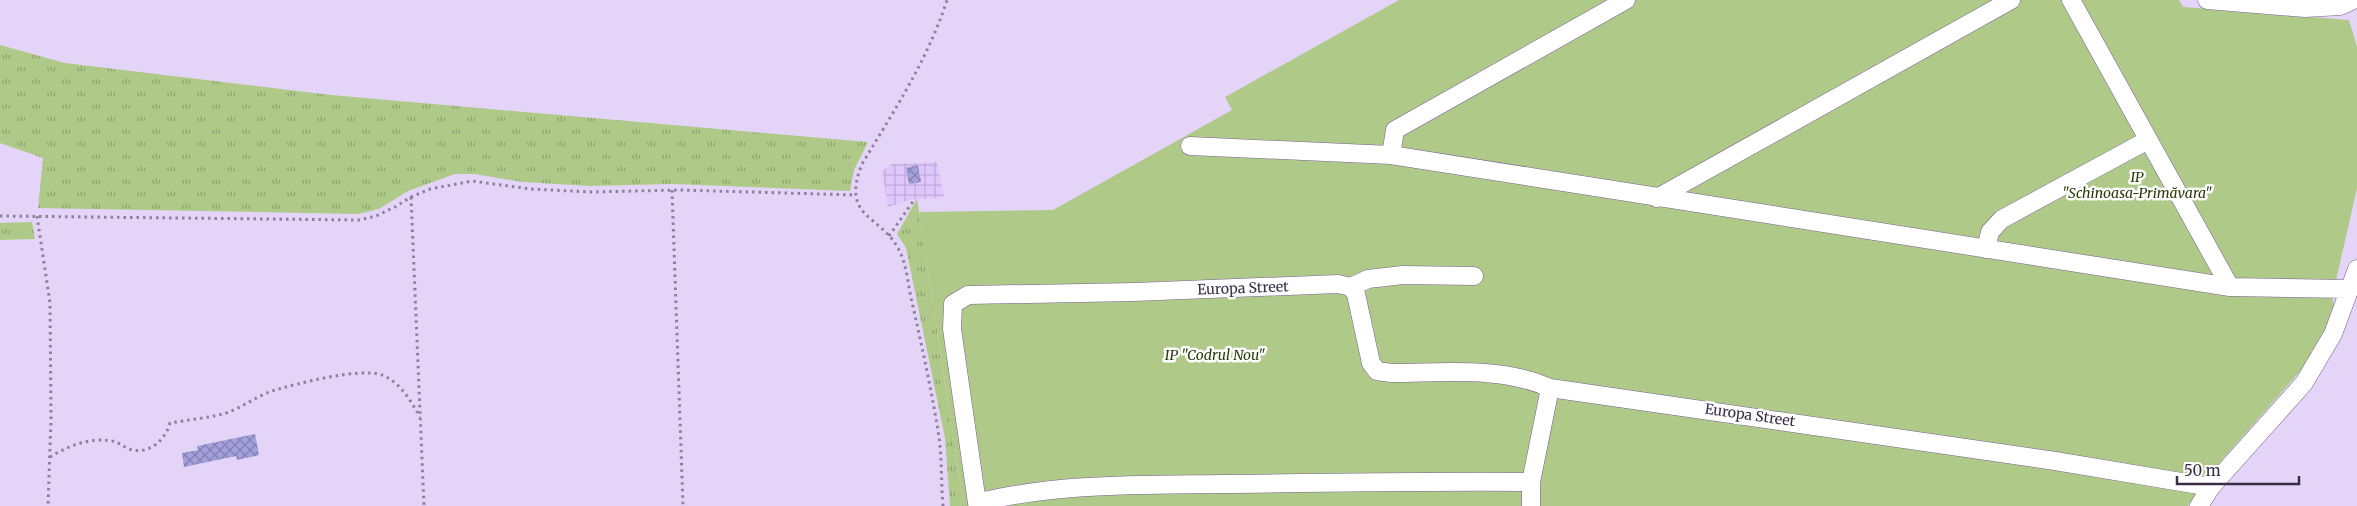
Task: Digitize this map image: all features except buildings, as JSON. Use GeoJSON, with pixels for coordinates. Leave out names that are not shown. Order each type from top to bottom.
{"type":"FeatureCollection","features":[{"type":"Feature","properties":{"kind":"street"},"geometry":{"type":"LineString","coordinates":[[1390,155],[1395,130],[1626,0]]}},
{"type":"Feature","properties":{"kind":"street"},"geometry":{"type":"LineString","coordinates":[[1657,198],[2011,0]]}},
{"type":"Feature","properties":{"kind":"street"},"geometry":{"type":"LineString","coordinates":[[2071,0],[2230,287]]}},
{"type":"Feature","properties":{"kind":"street"},"geometry":{"type":"LineString","coordinates":[[2207,0],[2305,8],[2340,6],[2353,0]]}},
{"type":"Feature","properties":{"kind":"street"},"geometry":{"type":"LineString","coordinates":[[1986,249],[1990,232],[2002,219],[2148,140]]}},
{"type":"Feature","properties":{"kind":"street"},"geometry":{"type":"LineString","coordinates":[[1190,146],[1390,155],[2230,287],[2348,289]]}},
{"type":"Feature","properties":{"kind":"street"},"geometry":{"type":"LineString","coordinates":[[2199,506],[2211,487],[2304,382],[2333,334],[2348,289],[2357,269]]}},
{"type":"Feature","properties":{"kind":"street","name":"Europa Street"},"geometry":{"type":"LineString","coordinates":[[977,504],[952,329],[953,304],[968,295],[1134,292],[1338,284],[1351,287],[1368,279],[1403,275],[1474,276]]}},
{"type":"Feature","properties":{"kind":"street","name":"Europa Street"},"geometry":{"type":"LineString","coordinates":[[1351,287],[1356,294],[1371,363],[1377,371],[1391,373],[1496,374],[1530,379],[1550,388],[2016,455],[2211,487]]}},
{"type":"Feature","properties":{"kind":"street"},"geometry":{"type":"LineString","coordinates":[[1531,506],[1531,482],[1550,388]]}},
{"type":"Feature","properties":{"kind":"street"},"geometry":{"type":"LineString","coordinates":[[977,504],[1009,494],[1047,490],[1169,485],[1389,481],[1531,482]]}},
{"type":"Feature","properties":{"kind":"path"},"geometry":{"type":"LineString","coordinates":[[943,506],[939,439],[919,333],[900,251],[889,236],[863,212],[856,195],[857,179],[862,164],[922,63],[938,29],[948,0]]}},
{"type":"Feature","properties":{"kind":"path"},"geometry":{"type":"LineString","coordinates":[[0,216],[359,220],[376,216],[411,197],[446,185],[472,181],[531,189],[582,192],[672,190],[856,195]]}},
{"type":"Feature","properties":{"kind":"path"},"geometry":{"type":"LineString","coordinates":[[672,190],[683,506]]}},
{"type":"Feature","properties":{"kind":"path"},"geometry":{"type":"LineString","coordinates":[[411,197],[424,506]]}},
{"type":"Feature","properties":{"kind":"path"},"geometry":{"type":"LineString","coordinates":[[889,236],[914,200]]}},
{"type":"Feature","properties":{"kind":"path"},"geometry":{"type":"LineString","coordinates":[[37,216],[50,303],[50,457],[48,506]]}},
{"type":"Feature","properties":{"kind":"path"},"geometry":{"type":"LineString","coordinates":[[50,457],[69,446],[90,442],[112,441],[135,451],[146,448],[164,438],[170,423],[224,414],[271,391],[345,375],[366,373],[382,376],[394,383],[408,397],[420,417]]}},
{"type":"Feature","properties":{"kind":"shaded area"},"geometry":{"type":"Polygon","coordinates":[[[937,162],[944,197],[910,200],[888,207],[882,171],[892,164],[937,162]]]}},
{"type":"Feature","properties":{"kind":"green space"},"geometry":{"type":"Polygon","coordinates":[[[1399,0],[2179,0],[2183,7],[2349,20],[2357,47],[2357,188],[2332,298],[2335,307],[2310,360],[2207,477],[2188,506],[964,506],[919,212],[1053,210],[1232,110],[1225,97],[1399,0]]]}},
{"type":"Feature","properties":{"kind":"green space"},"geometry":{"type":"Polygon","coordinates":[[[0,45],[65,63],[331,95],[868,142],[854,170],[850,191],[672,184],[590,186],[523,182],[474,174],[455,174],[408,191],[379,209],[358,214],[38,208],[43,158],[0,143],[0,45]]]}},
{"type":"Feature","properties":{"kind":"green space"},"geometry":{"type":"Polygon","coordinates":[[[917,199],[964,506],[950,506],[945,438],[906,248],[897,234],[917,199]]]}},
{"type":"Feature","properties":{"kind":"green space"},"geometry":{"type":"Polygon","coordinates":[[[32,222],[35,239],[0,240],[0,223],[32,222]]]}},
{"type":"Feature","properties":{"kind":"park label","name":"IP \"Schinoasa-Primăvara\""},"geometry":{"type":"Point","coordinates":[2137,186]}},
{"type":"Feature","properties":{"kind":"park label","name":"IP \"Codrul Nou\""},"geometry":{"type":"Point","coordinates":[1215,355]}}]}
